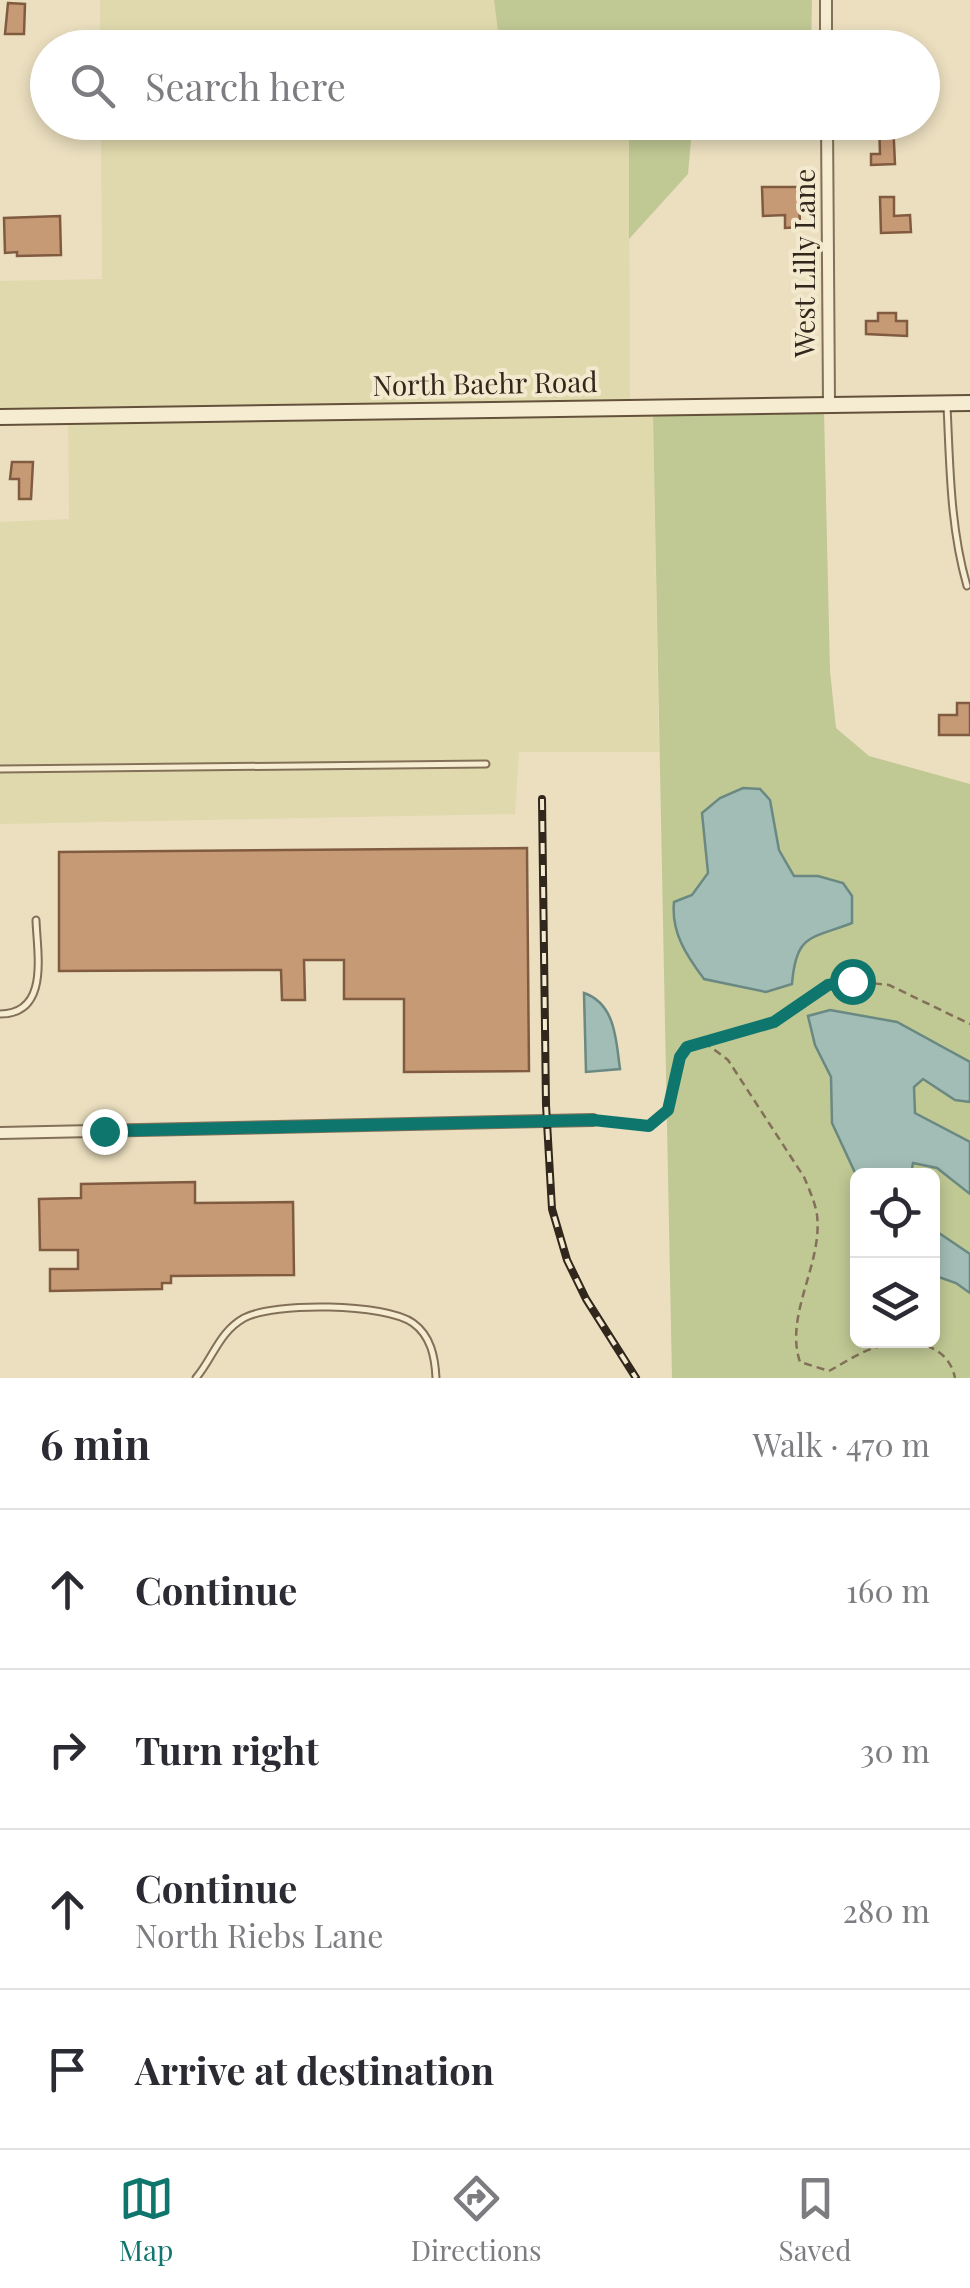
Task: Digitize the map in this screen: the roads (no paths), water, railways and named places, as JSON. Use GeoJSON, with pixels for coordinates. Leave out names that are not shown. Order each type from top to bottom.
{"type":"FeatureCollection","features":[{"type":"Feature","properties":{"kind":"street"},"geometry":{"type":"LineString","coordinates":[[826,0],[826,30]]}},
{"type":"Feature","properties":{"kind":"street","name":"West Lilly Lane"},"geometry":{"type":"LineString","coordinates":[[827,140],[829,403]]}},
{"type":"Feature","properties":{"kind":"street","name":"North Baehr Road"},"geometry":{"type":"LineString","coordinates":[[0,416],[970,402]]}},
{"type":"Feature","properties":{"kind":"street"},"geometry":{"type":"LineString","coordinates":[[0,1133],[593,1120]]}},
{"type":"Feature","properties":{"kind":"lane"},"geometry":{"type":"LineString","coordinates":[[947,403],[954,521],[968,586]]}},
{"type":"Feature","properties":{"kind":"lane"},"geometry":{"type":"LineString","coordinates":[[0,769],[486,764]]}},
{"type":"Feature","properties":{"kind":"lane"},"geometry":{"type":"LineString","coordinates":[[0,1014],[9,1014],[35,996],[36,920]]}},
{"type":"Feature","properties":{"kind":"lane"},"geometry":{"type":"LineString","coordinates":[[196,1378],[215,1346],[235,1324],[258,1313],[299,1309],[366,1310],[407,1319],[428,1338],[436,1378]]}},
{"type":"Feature","properties":{"kind":"water"},"geometry":{"type":"Polygon","coordinates":[[[743,788],[760,789],[770,800],[779,850],[794,876],[818,876],[843,883],[852,896],[852,923],[808,941],[797,956],[792,984],[766,992],[704,979],[681,943],[675,923],[674,902],[692,895],[708,873],[702,813],[720,798],[743,788]]]}},
{"type":"Feature","properties":{"kind":"water"},"geometry":{"type":"Polygon","coordinates":[[[584,993],[595,998],[608,1014],[620,1069],[586,1072],[584,993]]]}},
{"type":"Feature","properties":{"kind":"water"},"geometry":{"type":"Polygon","coordinates":[[[830,1010],[897,1022],[970,1062],[970,1102],[955,1100],[923,1079],[914,1087],[915,1113],[970,1142],[970,1194],[940,1168],[913,1163],[912,1168],[853,1168],[832,1123],[831,1077],[815,1045],[808,1016],[830,1010]]]}},
{"type":"Feature","properties":{"kind":"water"},"geometry":{"type":"Polygon","coordinates":[[[940,1234],[970,1254],[970,1293],[940,1277],[940,1234]]]}},
{"type":"Feature","properties":{"kind":"railway"},"geometry":{"type":"LineString","coordinates":[[542,799],[546,1105],[552,1209],[567,1260],[586,1299],[636,1378]]}}]}
